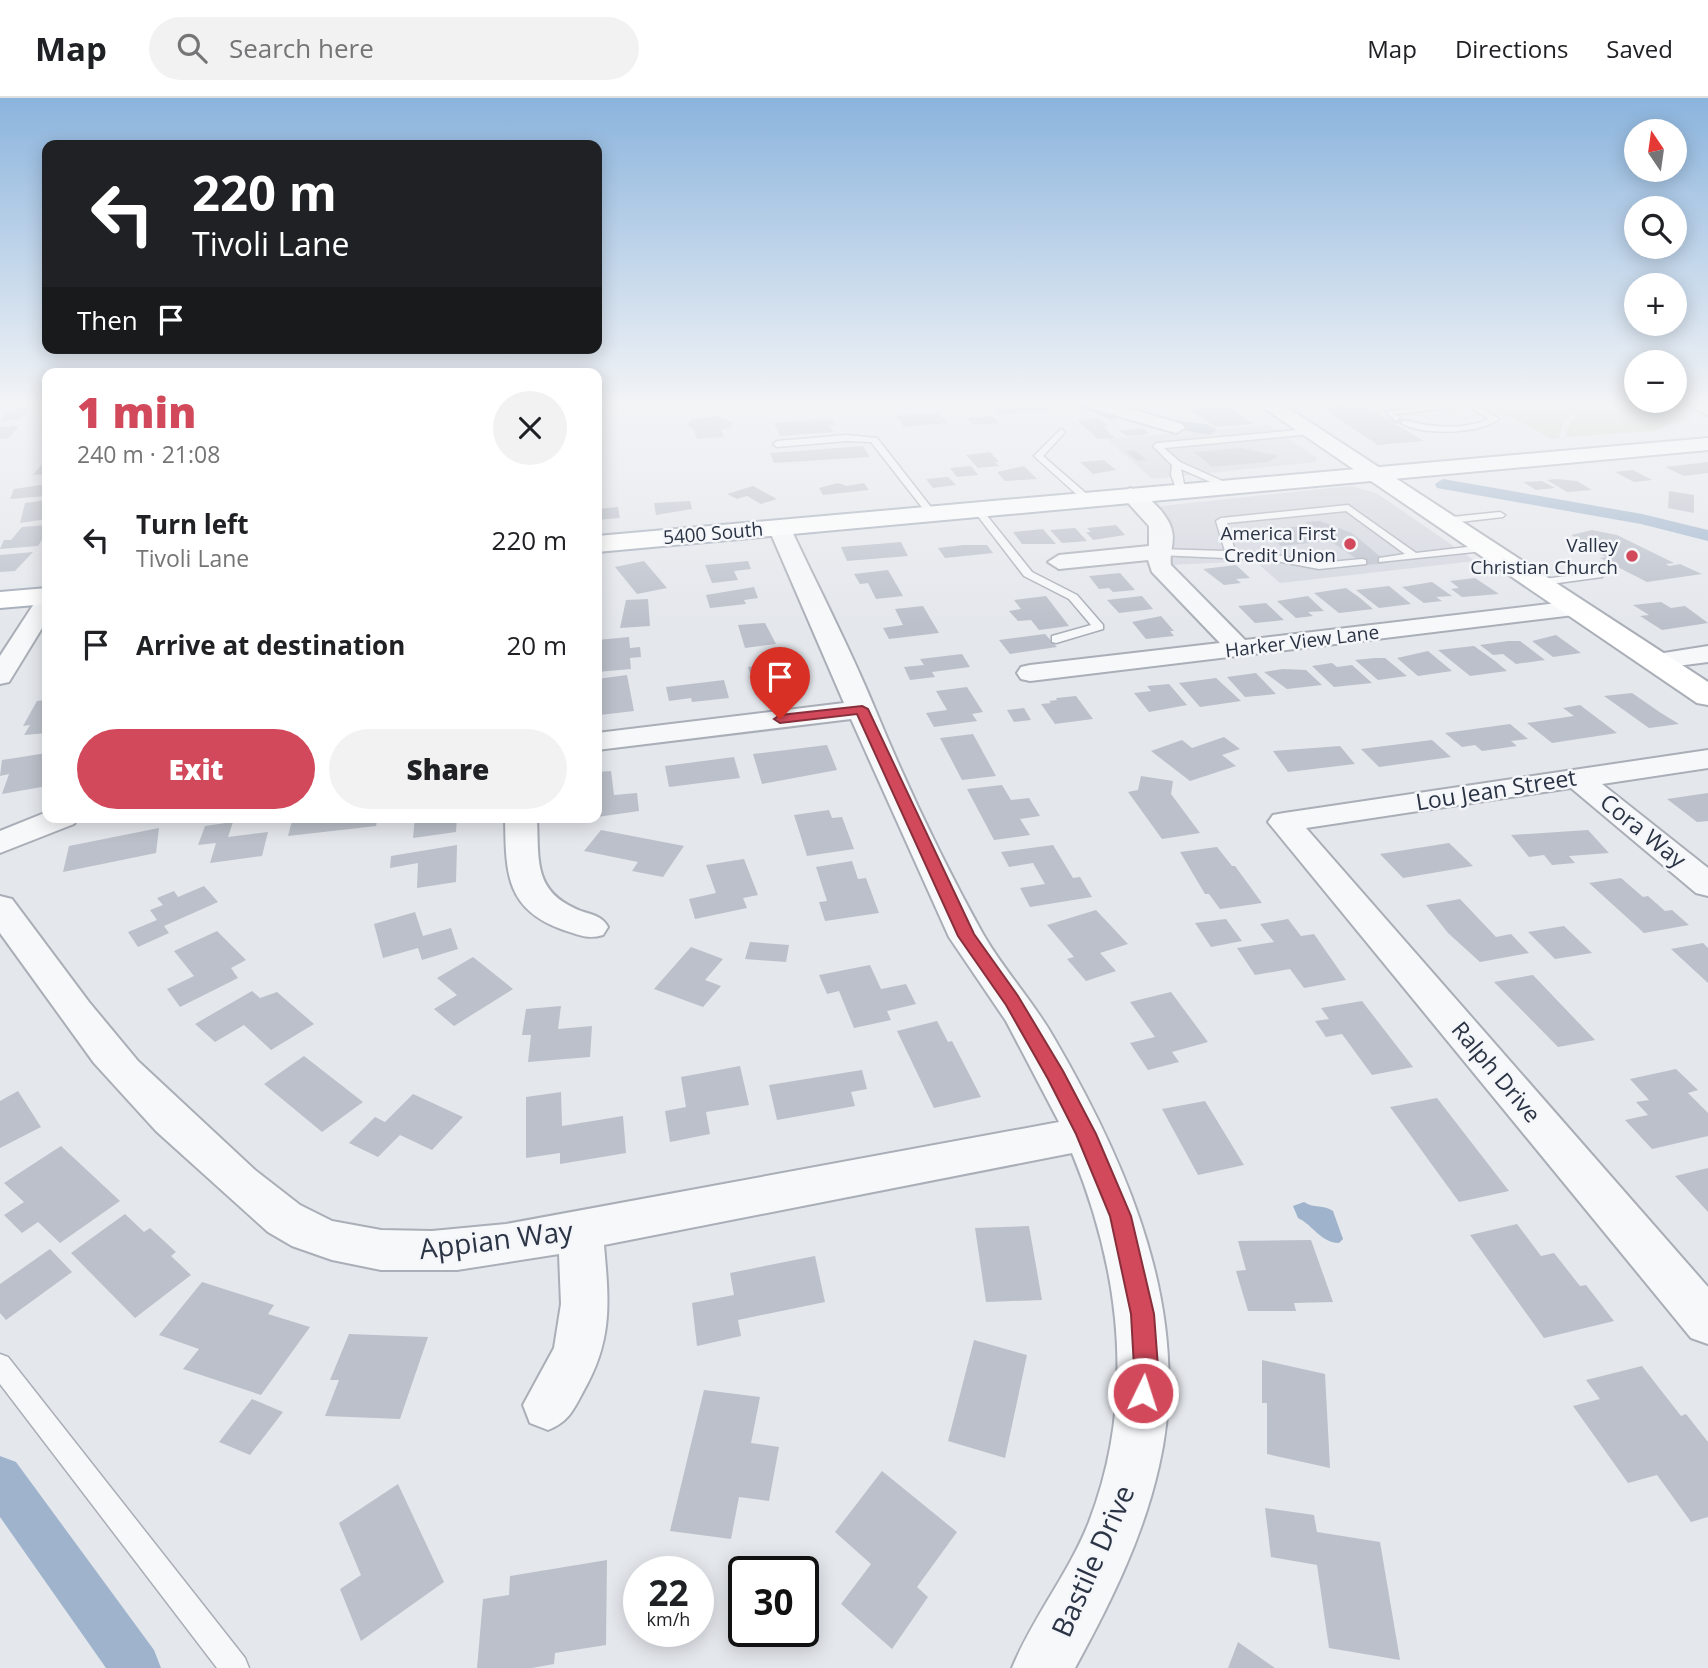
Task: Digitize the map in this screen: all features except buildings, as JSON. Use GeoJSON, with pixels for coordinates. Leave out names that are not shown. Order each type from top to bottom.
{"type":"FeatureCollection","features":[{"type":"Feature","properties":{"kind":"main road","name":"5400 South"},"geometry":{"type":"LineString","coordinates":[[602,544],[1310,477]]}},
{"type":"Feature","properties":{"kind":"main road"},"geometry":{"type":"LineString","coordinates":[[1376,477],[1708,696]]}},
{"type":"Feature","properties":{"kind":"main road"},"geometry":{"type":"LineString","coordinates":[[0,600],[42,598]]}},
{"type":"Feature","properties":{"kind":"street"},"geometry":{"type":"LineString","coordinates":[[1130,494],[1158,521],[1162,538],[1158,552],[1160,567],[1164,573],[1239,648]]}},
{"type":"Feature","properties":{"kind":"street","name":"Bastile Drive"},"geometry":{"type":"LineString","coordinates":[[779,527],[967,936],[1027,1024],[1086,1134],[1120,1216],[1133,1264],[1142,1314],[1146,1367],[1132,1471],[1115,1525],[1042,1668]]}},
{"type":"Feature","properties":{"kind":"street"},"geometry":{"type":"LineString","coordinates":[[1059,562],[1158,552]]}},
{"type":"Feature","properties":{"kind":"street"},"geometry":{"type":"LineString","coordinates":[[0,676],[42,606]]}},
{"type":"Feature","properties":{"kind":"street","name":"Harker View Lane"},"geometry":{"type":"LineString","coordinates":[[1030,673],[1574,608]]}},
{"type":"Feature","properties":{"kind":"street"},"geometry":{"type":"LineString","coordinates":[[1654,661],[1708,654]]}},
{"type":"Feature","properties":{"kind":"street"},"geometry":{"type":"LineString","coordinates":[[602,741],[862,709]]}},
{"type":"Feature","properties":{"kind":"street","name":"Lou Jean Street"},"geometry":{"type":"LineString","coordinates":[[1284,822],[1708,759]]}},
{"type":"Feature","properties":{"kind":"street","name":"Cora Way"},"geometry":{"type":"LineString","coordinates":[[1577,778],[1708,885]]}},
{"type":"Feature","properties":{"kind":"street","name":"Ralph Drive"},"geometry":{"type":"LineString","coordinates":[[1284,822],[1708,1322]]}},
{"type":"Feature","properties":{"kind":"street"},"geometry":{"type":"LineString","coordinates":[[0,843],[48,823]]}},
{"type":"Feature","properties":{"kind":"street"},"geometry":{"type":"LineString","coordinates":[[521,823],[524,882],[531,895],[542,907],[564,919],[591,928]]}},
{"type":"Feature","properties":{"kind":"street","name":"Appian Way"},"geometry":{"type":"LineString","coordinates":[[0,907],[81,1021],[127,1075],[254,1196],[307,1231],[363,1246],[423,1253],[464,1250],[580,1231],[1086,1134]]}},
{"type":"Feature","properties":{"kind":"street"},"geometry":{"type":"LineString","coordinates":[[548,1405],[578,1355],[585,1304],[580,1231]]}},
{"type":"Feature","properties":{"kind":"lane"},"geometry":{"type":"LineString","coordinates":[[903,477],[931,513]]}},
{"type":"Feature","properties":{"kind":"lane"},"geometry":{"type":"LineString","coordinates":[[1062,477],[1086,498]]}},
{"type":"Feature","properties":{"kind":"lane"},"geometry":{"type":"LineString","coordinates":[[1176,477],[1180,489]]}},
{"type":"Feature","properties":{"kind":"lane"},"geometry":{"type":"LineString","coordinates":[[1207,477],[1224,485]]}},
{"type":"Feature","properties":{"kind":"lane"},"geometry":{"type":"LineString","coordinates":[[1231,554],[1221,521],[1348,508],[1414,556]]}},
{"type":"Feature","properties":{"kind":"lane"},"geometry":{"type":"LineString","coordinates":[[977,509],[1028,573],[1073,597],[1099,627],[1056,639]]}},
{"type":"Feature","properties":{"kind":"lane"},"geometry":{"type":"LineString","coordinates":[[1442,521],[1500,515]]}},
{"type":"Feature","properties":{"kind":"lane"},"geometry":{"type":"LineString","coordinates":[[1383,560],[1484,548]]}},
{"type":"Feature","properties":{"kind":"lane"},"geometry":{"type":"LineString","coordinates":[[1158,552],[1271,557],[1319,566],[1362,562]]}},
{"type":"Feature","properties":{"kind":"lane"},"geometry":{"type":"LineString","coordinates":[[1536,583],[1598,575]]}},
{"type":"Feature","properties":{"kind":"lane"},"geometry":{"type":"LineString","coordinates":[[0,1365],[235,1668]]}},
{"type":"Feature","properties":{"kind":"shaded area"},"geometry":{"type":"Polygon","coordinates":[[[1351,486],[1378,494],[1475,561],[1280,583],[1255,561],[1169,565],[1174,534],[1158,509],[1162,506],[1351,486]]]}},
{"type":"Feature","properties":{"kind":"water"},"geometry":{"type":"Polygon","coordinates":[[[1304,1202],[1333,1211],[1343,1239],[1339,1243],[1322,1237],[1298,1218],[1293,1206],[1304,1202]]]}},
{"type":"Feature","properties":{"kind":"waterway"},"geometry":{"type":"LineString","coordinates":[[1443,484],[1642,519],[1708,536]]}},
{"type":"Feature","properties":{"kind":"waterway"},"geometry":{"type":"LineString","coordinates":[[0,1478],[136,1668]]}},
{"type":"Feature","properties":{"kind":"place","name":"America First Credit Union"},"geometry":{"type":"Point","coordinates":[1350,544]}},
{"type":"Feature","properties":{"kind":"place","name":"Valley Christian Church"},"geometry":{"type":"Point","coordinates":[1632,556]}},
{"type":"Feature","properties":{"kind":"route"},"geometry":{"type":"LineString","coordinates":[[780,719],[862,709],[967,936],[978,957],[1012,1000],[1056,1076],[1086,1134],[1120,1216],[1133,1264],[1142,1314],[1146,1367],[1143,1393]]}}]}
